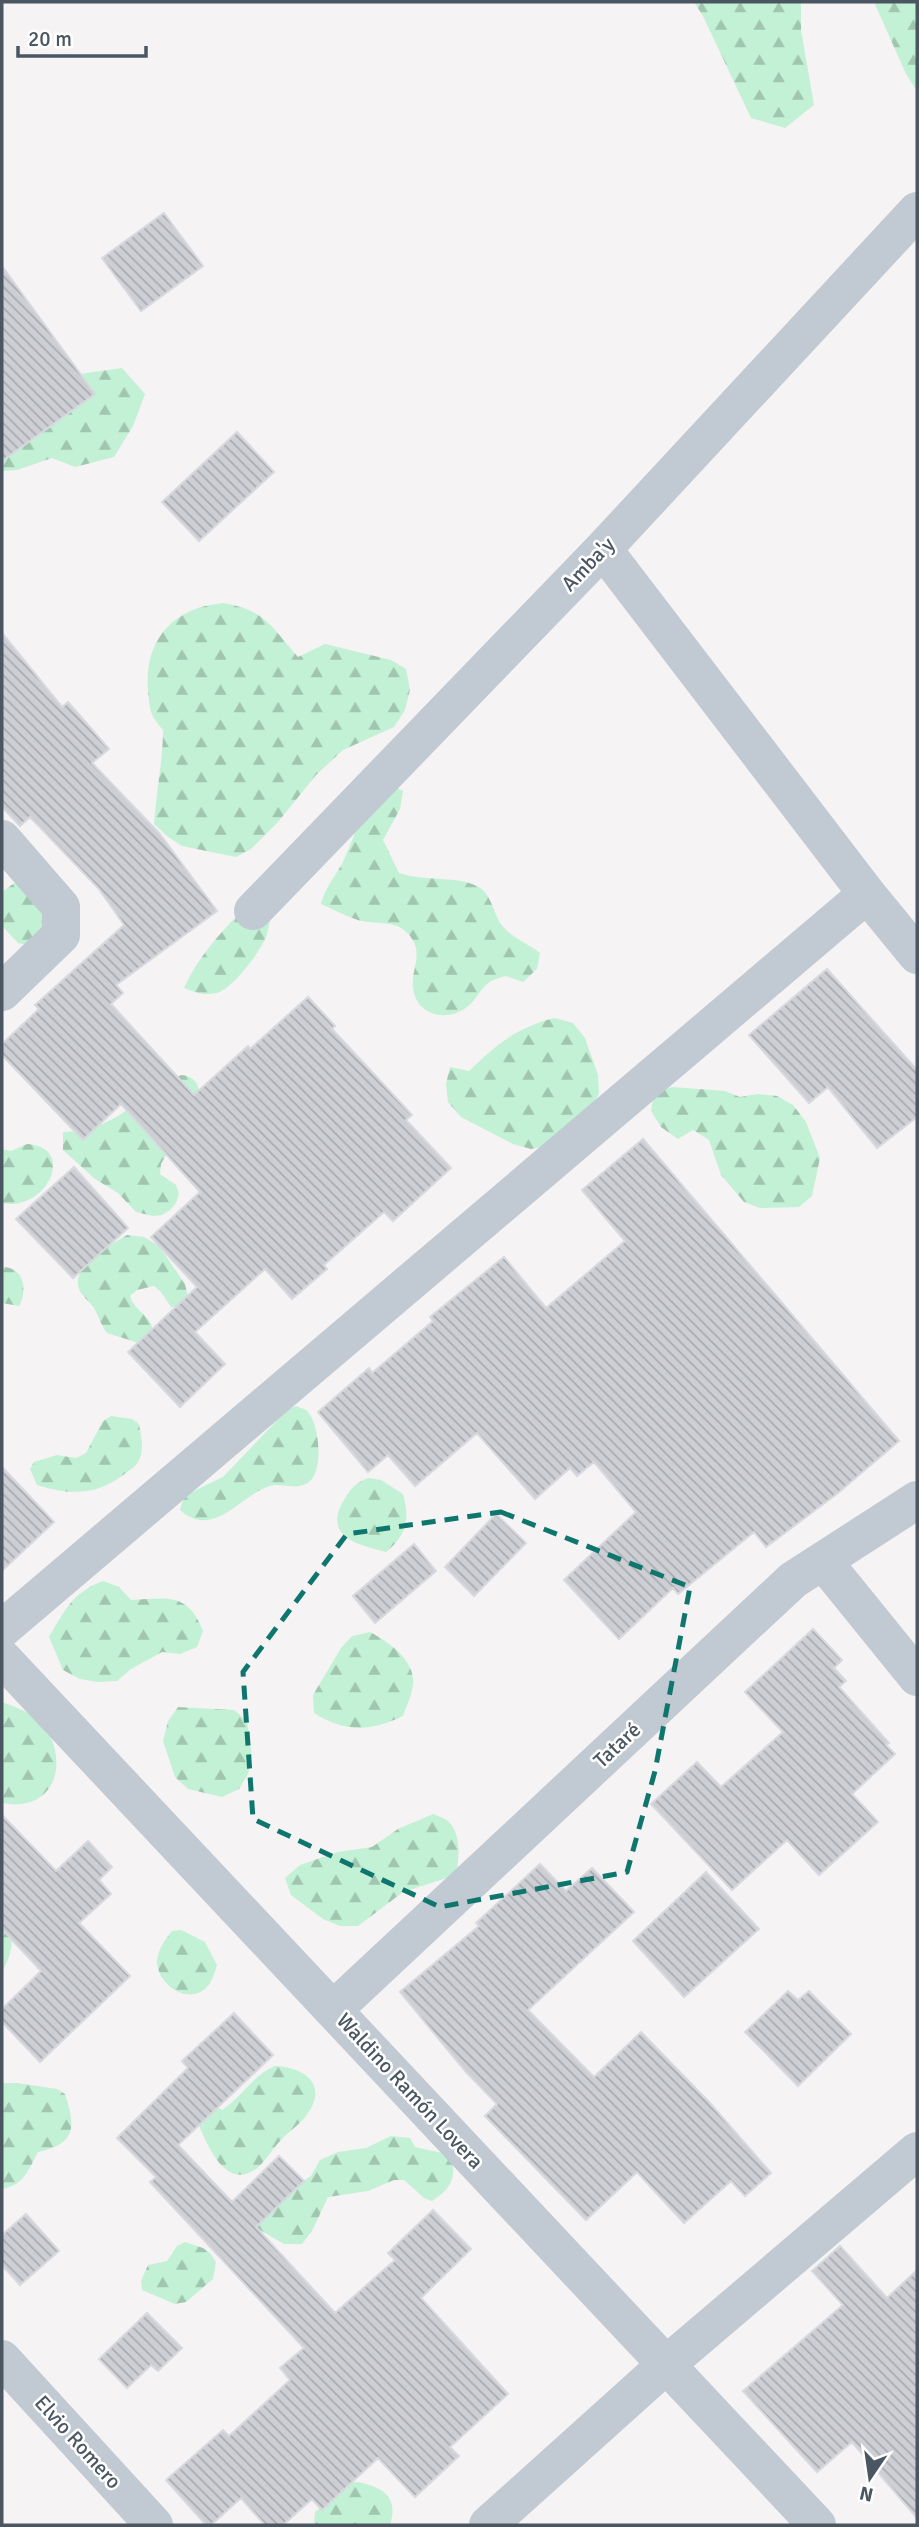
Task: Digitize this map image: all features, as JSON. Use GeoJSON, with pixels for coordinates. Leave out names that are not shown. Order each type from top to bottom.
{"type":"FeatureCollection","features":[{"type":"Feature","properties":{"kind":"street","name":"Amba'y"},"geometry":{"type":"LineString","coordinates":[[253,911],[603,549],[916,215]]}},
{"type":"Feature","properties":{"kind":"street"},"geometry":{"type":"LineString","coordinates":[[603,549],[867,894],[917,955]]}},
{"type":"Feature","properties":{"kind":"street"},"geometry":{"type":"LineString","coordinates":[[2,839],[61,907],[61,935],[2,992]]}},
{"type":"Feature","properties":{"kind":"street"},"geometry":{"type":"LineString","coordinates":[[2,1629],[496,1213],[867,894]]}},
{"type":"Feature","properties":{"kind":"street","name":"Tataré"},"geometry":{"type":"LineString","coordinates":[[333,2010],[793,1580],[917,1500]]}},
{"type":"Feature","properties":{"kind":"street"},"geometry":{"type":"LineString","coordinates":[[823,1561],[917,1676]]}},
{"type":"Feature","properties":{"kind":"street","name":"Waldino Ramón Lovera"},"geometry":{"type":"LineString","coordinates":[[2,1658],[817,2525]]}},
{"type":"Feature","properties":{"kind":"street"},"geometry":{"type":"LineString","coordinates":[[488,2525],[667,2364],[917,2151]]}},
{"type":"Feature","properties":{"kind":"street","name":"Elvio Romero"},"geometry":{"type":"LineString","coordinates":[[2,2359],[154,2525]]}},
{"type":"Feature","properties":{"kind":"highlighted area"},"geometry":{"type":"Polygon","coordinates":[[[501,1512],[690,1587],[655,1771],[627,1872],[440,1907],[253,1819],[243,1672],[347,1534],[501,1512]]]}},
{"type":"Feature","properties":{"kind":"green space"},"geometry":{"type":"Polygon","coordinates":[[[694,2],[801,2],[801,30],[814,105],[785,128],[751,118],[694,2]]]}},
{"type":"Feature","properties":{"kind":"green space"},"geometry":{"type":"Polygon","coordinates":[[[874,2],[917,2],[917,91],[906,74],[874,2]]]}},
{"type":"Feature","properties":{"kind":"green space"},"geometry":{"type":"Polygon","coordinates":[[[122,368],[145,394],[133,426],[114,457],[75,467],[52,458],[17,470],[2,471],[2,396],[45,379],[122,368]]]}},
{"type":"Feature","properties":{"kind":"green space"},"geometry":{"type":"Polygon","coordinates":[[[223,603],[259,615],[298,657],[325,644],[391,660],[406,669],[410,690],[405,710],[394,727],[343,750],[316,775],[278,822],[251,849],[236,857],[182,846],[154,824],[163,730],[153,716],[149,703],[148,673],[151,656],[165,630],[176,620],[205,606],[223,603]]]}},
{"type":"Feature","properties":{"kind":"green space"},"geometry":{"type":"Polygon","coordinates":[[[387,783],[403,791],[400,809],[383,840],[399,873],[470,883],[483,890],[506,930],[540,953],[537,969],[523,982],[506,976],[496,979],[486,985],[463,1010],[448,1015],[434,1014],[422,1007],[415,995],[413,980],[417,955],[414,943],[405,930],[355,919],[321,904],[350,847],[371,787],[387,783]]]}},
{"type":"Feature","properties":{"kind":"green space"},"geometry":{"type":"Polygon","coordinates":[[[20,879],[55,902],[35,947],[18,943],[2,926],[2,892],[20,879]]]}},
{"type":"Feature","properties":{"kind":"green space"},"geometry":{"type":"Polygon","coordinates":[[[240,913],[270,920],[266,937],[252,961],[230,985],[216,993],[203,994],[184,988],[209,948],[240,913]]]}},
{"type":"Feature","properties":{"kind":"green space"},"geometry":{"type":"Polygon","coordinates":[[[554,1018],[573,1023],[585,1038],[598,1075],[599,1093],[585,1127],[551,1145],[531,1149],[513,1144],[461,1117],[448,1102],[446,1084],[450,1067],[469,1071],[508,1038],[554,1018]]]}},
{"type":"Feature","properties":{"kind":"green space"},"geometry":{"type":"Polygon","coordinates":[[[181,1075],[194,1080],[200,1093],[161,1164],[160,1174],[176,1185],[179,1194],[176,1203],[162,1215],[136,1212],[118,1193],[95,1179],[63,1150],[63,1132],[98,1126],[181,1075]]]}},
{"type":"Feature","properties":{"kind":"green space"},"geometry":{"type":"Polygon","coordinates":[[[672,1087],[725,1091],[740,1097],[758,1094],[777,1096],[793,1105],[806,1122],[820,1158],[812,1196],[799,1207],[760,1208],[744,1202],[721,1175],[709,1140],[693,1130],[678,1139],[661,1127],[651,1111],[654,1093],[672,1087]]]}},
{"type":"Feature","properties":{"kind":"green space"},"geometry":{"type":"Polygon","coordinates":[[[27,1144],[42,1148],[51,1156],[53,1167],[50,1178],[43,1190],[32,1198],[18,1203],[2,1203],[2,1149],[11,1151],[27,1144]]]}},
{"type":"Feature","properties":{"kind":"green space"},"geometry":{"type":"Polygon","coordinates":[[[127,1235],[144,1237],[159,1246],[185,1284],[189,1301],[188,1309],[171,1307],[154,1286],[137,1290],[130,1296],[149,1320],[153,1330],[142,1344],[107,1333],[78,1285],[78,1277],[88,1263],[127,1235]]]}},
{"type":"Feature","properties":{"kind":"green space"},"geometry":{"type":"Polygon","coordinates":[[[2,1267],[15,1271],[22,1280],[23,1293],[19,1306],[2,1303],[2,1267]]]}},
{"type":"Feature","properties":{"kind":"green space"},"geometry":{"type":"Polygon","coordinates":[[[296,1406],[306,1410],[311,1416],[317,1435],[317,1468],[309,1482],[298,1486],[272,1485],[214,1518],[192,1518],[180,1510],[183,1500],[190,1493],[223,1477],[287,1410],[296,1406]]]}},
{"type":"Feature","properties":{"kind":"green space"},"geometry":{"type":"Polygon","coordinates":[[[111,1416],[132,1419],[139,1424],[142,1448],[134,1466],[105,1486],[84,1491],[61,1491],[37,1485],[30,1469],[34,1462],[57,1455],[76,1458],[86,1453],[103,1421],[111,1416]]]}},
{"type":"Feature","properties":{"kind":"green space"},"geometry":{"type":"Polygon","coordinates":[[[369,1478],[381,1480],[403,1494],[405,1526],[393,1546],[386,1552],[346,1537],[337,1522],[338,1512],[349,1492],[369,1478]]]}},
{"type":"Feature","properties":{"kind":"green space"},"geometry":{"type":"Polygon","coordinates":[[[103,1581],[119,1587],[131,1600],[175,1600],[191,1609],[203,1631],[197,1647],[180,1654],[162,1652],[131,1669],[117,1681],[80,1679],[63,1670],[49,1637],[77,1597],[103,1581]]]}},
{"type":"Feature","properties":{"kind":"green space"},"geometry":{"type":"Polygon","coordinates":[[[370,1632],[400,1653],[410,1668],[413,1685],[403,1716],[379,1725],[357,1728],[336,1724],[314,1713],[313,1695],[341,1648],[352,1636],[370,1632]]]}},
{"type":"Feature","properties":{"kind":"green space"},"geometry":{"type":"Polygon","coordinates":[[[2,1702],[23,1710],[42,1723],[55,1750],[55,1776],[50,1787],[42,1796],[31,1802],[2,1803],[2,1702]]]}},
{"type":"Feature","properties":{"kind":"green space"},"geometry":{"type":"Polygon","coordinates":[[[178,1707],[234,1710],[247,1721],[252,1756],[248,1774],[239,1789],[222,1797],[188,1789],[175,1777],[163,1741],[168,1721],[178,1707]]]}},
{"type":"Feature","properties":{"kind":"green space"},"geometry":{"type":"Polygon","coordinates":[[[433,1814],[448,1821],[456,1833],[456,1875],[403,1892],[358,1926],[340,1926],[323,1919],[291,1895],[285,1878],[300,1865],[338,1852],[372,1847],[398,1829],[433,1814]]]}},
{"type":"Feature","properties":{"kind":"green space"},"geometry":{"type":"Polygon","coordinates":[[[2,1921],[10,1932],[11,1946],[2,1972],[2,1921]]]}},
{"type":"Feature","properties":{"kind":"green space"},"geometry":{"type":"Polygon","coordinates":[[[181,1930],[205,1942],[217,1965],[209,1984],[197,1993],[181,1993],[173,1989],[158,1969],[157,1961],[162,1945],[172,1931],[181,1930]]]}},
{"type":"Feature","properties":{"kind":"green space"},"geometry":{"type":"Polygon","coordinates":[[[275,2066],[295,2070],[310,2079],[314,2086],[314,2103],[305,2117],[281,2140],[260,2166],[245,2174],[235,2174],[226,2170],[212,2153],[198,2123],[206,2099],[222,2110],[275,2066]]]}},
{"type":"Feature","properties":{"kind":"green space"},"geometry":{"type":"Polygon","coordinates":[[[2,2083],[57,2089],[65,2094],[71,2125],[66,2139],[51,2149],[38,2152],[21,2180],[3,2189],[2,2083]]]}},
{"type":"Feature","properties":{"kind":"green space"},"geometry":{"type":"Polygon","coordinates":[[[391,2136],[410,2138],[415,2147],[451,2155],[453,2176],[444,2192],[432,2201],[424,2198],[404,2180],[394,2180],[368,2191],[328,2197],[312,2231],[302,2244],[284,2244],[253,2226],[288,2191],[311,2176],[320,2160],[338,2152],[366,2148],[391,2136]]]}},
{"type":"Feature","properties":{"kind":"green space"},"geometry":{"type":"Polygon","coordinates":[[[185,2242],[211,2254],[216,2262],[213,2279],[186,2302],[175,2304],[142,2290],[141,2281],[148,2265],[167,2261],[177,2246],[185,2242]]]}},
{"type":"Feature","properties":{"kind":"green space"},"geometry":{"type":"Polygon","coordinates":[[[358,2482],[375,2487],[387,2495],[392,2507],[390,2525],[314,2525],[315,2512],[349,2483],[358,2482]]]}},
{"type":"Feature","properties":{"kind":"building"},"geometry":{"type":"Polygon","coordinates":[[[164,213],[203,266],[141,311],[102,258],[164,213]]]}},
{"type":"Feature","properties":{"kind":"building"},"geometry":{"type":"Polygon","coordinates":[[[2,266],[95,394],[2,461],[2,266]]]}},
{"type":"Feature","properties":{"kind":"building"},"geometry":{"type":"Polygon","coordinates":[[[237,432],[274,472],[199,541],[162,502],[237,432]]]}},
{"type":"Feature","properties":{"kind":"building"},"geometry":{"type":"Polygon","coordinates":[[[2,633],[62,707],[68,702],[109,749],[92,763],[159,833],[217,911],[116,985],[123,993],[111,1004],[194,1095],[308,997],[335,1026],[332,1029],[412,1115],[406,1120],[451,1168],[393,1221],[384,1212],[324,1265],[327,1269],[292,1299],[265,1269],[195,1332],[225,1364],[180,1407],[128,1352],[197,1287],[151,1237],[200,1192],[121,1104],[83,1140],[2,1055],[2,1044],[39,1009],[35,1005],[124,925],[99,889],[30,817],[20,826],[2,807],[2,633]]]}},
{"type":"Feature","properties":{"kind":"building"},"geometry":{"type":"Polygon","coordinates":[[[827,969],[917,1070],[917,1117],[877,1148],[828,1087],[809,1103],[749,1035],[827,969]]]}},
{"type":"Feature","properties":{"kind":"building"},"geometry":{"type":"Polygon","coordinates":[[[643,1139],[899,1441],[838,1493],[766,1547],[754,1532],[678,1594],[673,1588],[619,1639],[564,1580],[636,1512],[594,1462],[577,1476],[570,1468],[535,1499],[477,1433],[415,1486],[388,1455],[368,1472],[318,1412],[369,1368],[372,1373],[433,1321],[430,1317],[504,1257],[546,1308],[625,1241],[582,1190],[643,1139]]]}},
{"type":"Feature","properties":{"kind":"building"},"geometry":{"type":"Polygon","coordinates":[[[74,1167],[128,1228],[73,1278],[16,1219],[74,1167]]]}},
{"type":"Feature","properties":{"kind":"building"},"geometry":{"type":"Polygon","coordinates":[[[2,1467],[54,1522],[2,1571],[2,1467]]]}},
{"type":"Feature","properties":{"kind":"building"},"geometry":{"type":"Polygon","coordinates":[[[496,1514],[526,1543],[474,1596],[445,1567],[496,1514]]]}},
{"type":"Feature","properties":{"kind":"building"},"geometry":{"type":"Polygon","coordinates":[[[414,1544],[436,1571],[375,1623],[353,1596],[414,1544]]]}},
{"type":"Feature","properties":{"kind":"building"},"geometry":{"type":"Polygon","coordinates":[[[813,1629],[842,1660],[834,1668],[846,1681],[839,1687],[889,1743],[886,1745],[895,1754],[852,1794],[878,1822],[819,1875],[787,1840],[732,1890],[651,1804],[697,1762],[721,1787],[783,1732],[745,1692],[813,1629]]]}},
{"type":"Feature","properties":{"kind":"building"},"geometry":{"type":"Polygon","coordinates":[[[2,1815],[56,1871],[88,1841],[112,1867],[99,1880],[111,1894],[79,1923],[130,1976],[40,2062],[2,2022],[2,2009],[41,1971],[2,1929],[2,1815]]]}},
{"type":"Feature","properties":{"kind":"building"},"geometry":{"type":"Polygon","coordinates":[[[540,1864],[566,1891],[592,1868],[634,1912],[528,2010],[594,2077],[641,2032],[709,2102],[771,2173],[745,2196],[731,2181],[684,2223],[637,2172],[586,2220],[485,2116],[497,2104],[466,2072],[400,1992],[479,1926],[476,1923],[540,1864]]]}},
{"type":"Feature","properties":{"kind":"building"},"geometry":{"type":"Polygon","coordinates":[[[706,1872],[759,1929],[684,1997],[633,1941],[706,1872]]]}},
{"type":"Feature","properties":{"kind":"building"},"geometry":{"type":"Polygon","coordinates":[[[788,1991],[798,2000],[809,1991],[851,2034],[798,2086],[745,2032],[788,1991]]]}},
{"type":"Feature","properties":{"kind":"building"},"geometry":{"type":"Polygon","coordinates":[[[234,2013],[273,2055],[178,2145],[232,2202],[279,2156],[304,2181],[256,2227],[335,2313],[395,2260],[388,2253],[433,2210],[471,2249],[421,2298],[508,2394],[450,2447],[459,2456],[415,2497],[378,2458],[322,2510],[312,2499],[283,2525],[265,2525],[241,2498],[211,2525],[206,2525],[166,2480],[223,2430],[229,2436],[290,2380],[280,2368],[304,2348],[150,2182],[156,2177],[117,2138],[188,2068],[182,2061],[234,2013]]]}},
{"type":"Feature","properties":{"kind":"building"},"geometry":{"type":"Polygon","coordinates":[[[26,2214],[59,2251],[20,2285],[2,2265],[2,2235],[26,2214]]]}},
{"type":"Feature","properties":{"kind":"building"},"geometry":{"type":"Polygon","coordinates":[[[840,2246],[887,2298],[917,2270],[917,2518],[852,2442],[817,2472],[743,2391],[843,2305],[812,2271],[840,2246]]]}},
{"type":"Feature","properties":{"kind":"building"},"geometry":{"type":"Polygon","coordinates":[[[147,2313],[182,2348],[158,2371],[151,2365],[127,2388],[99,2359],[147,2313]]]}}]}
